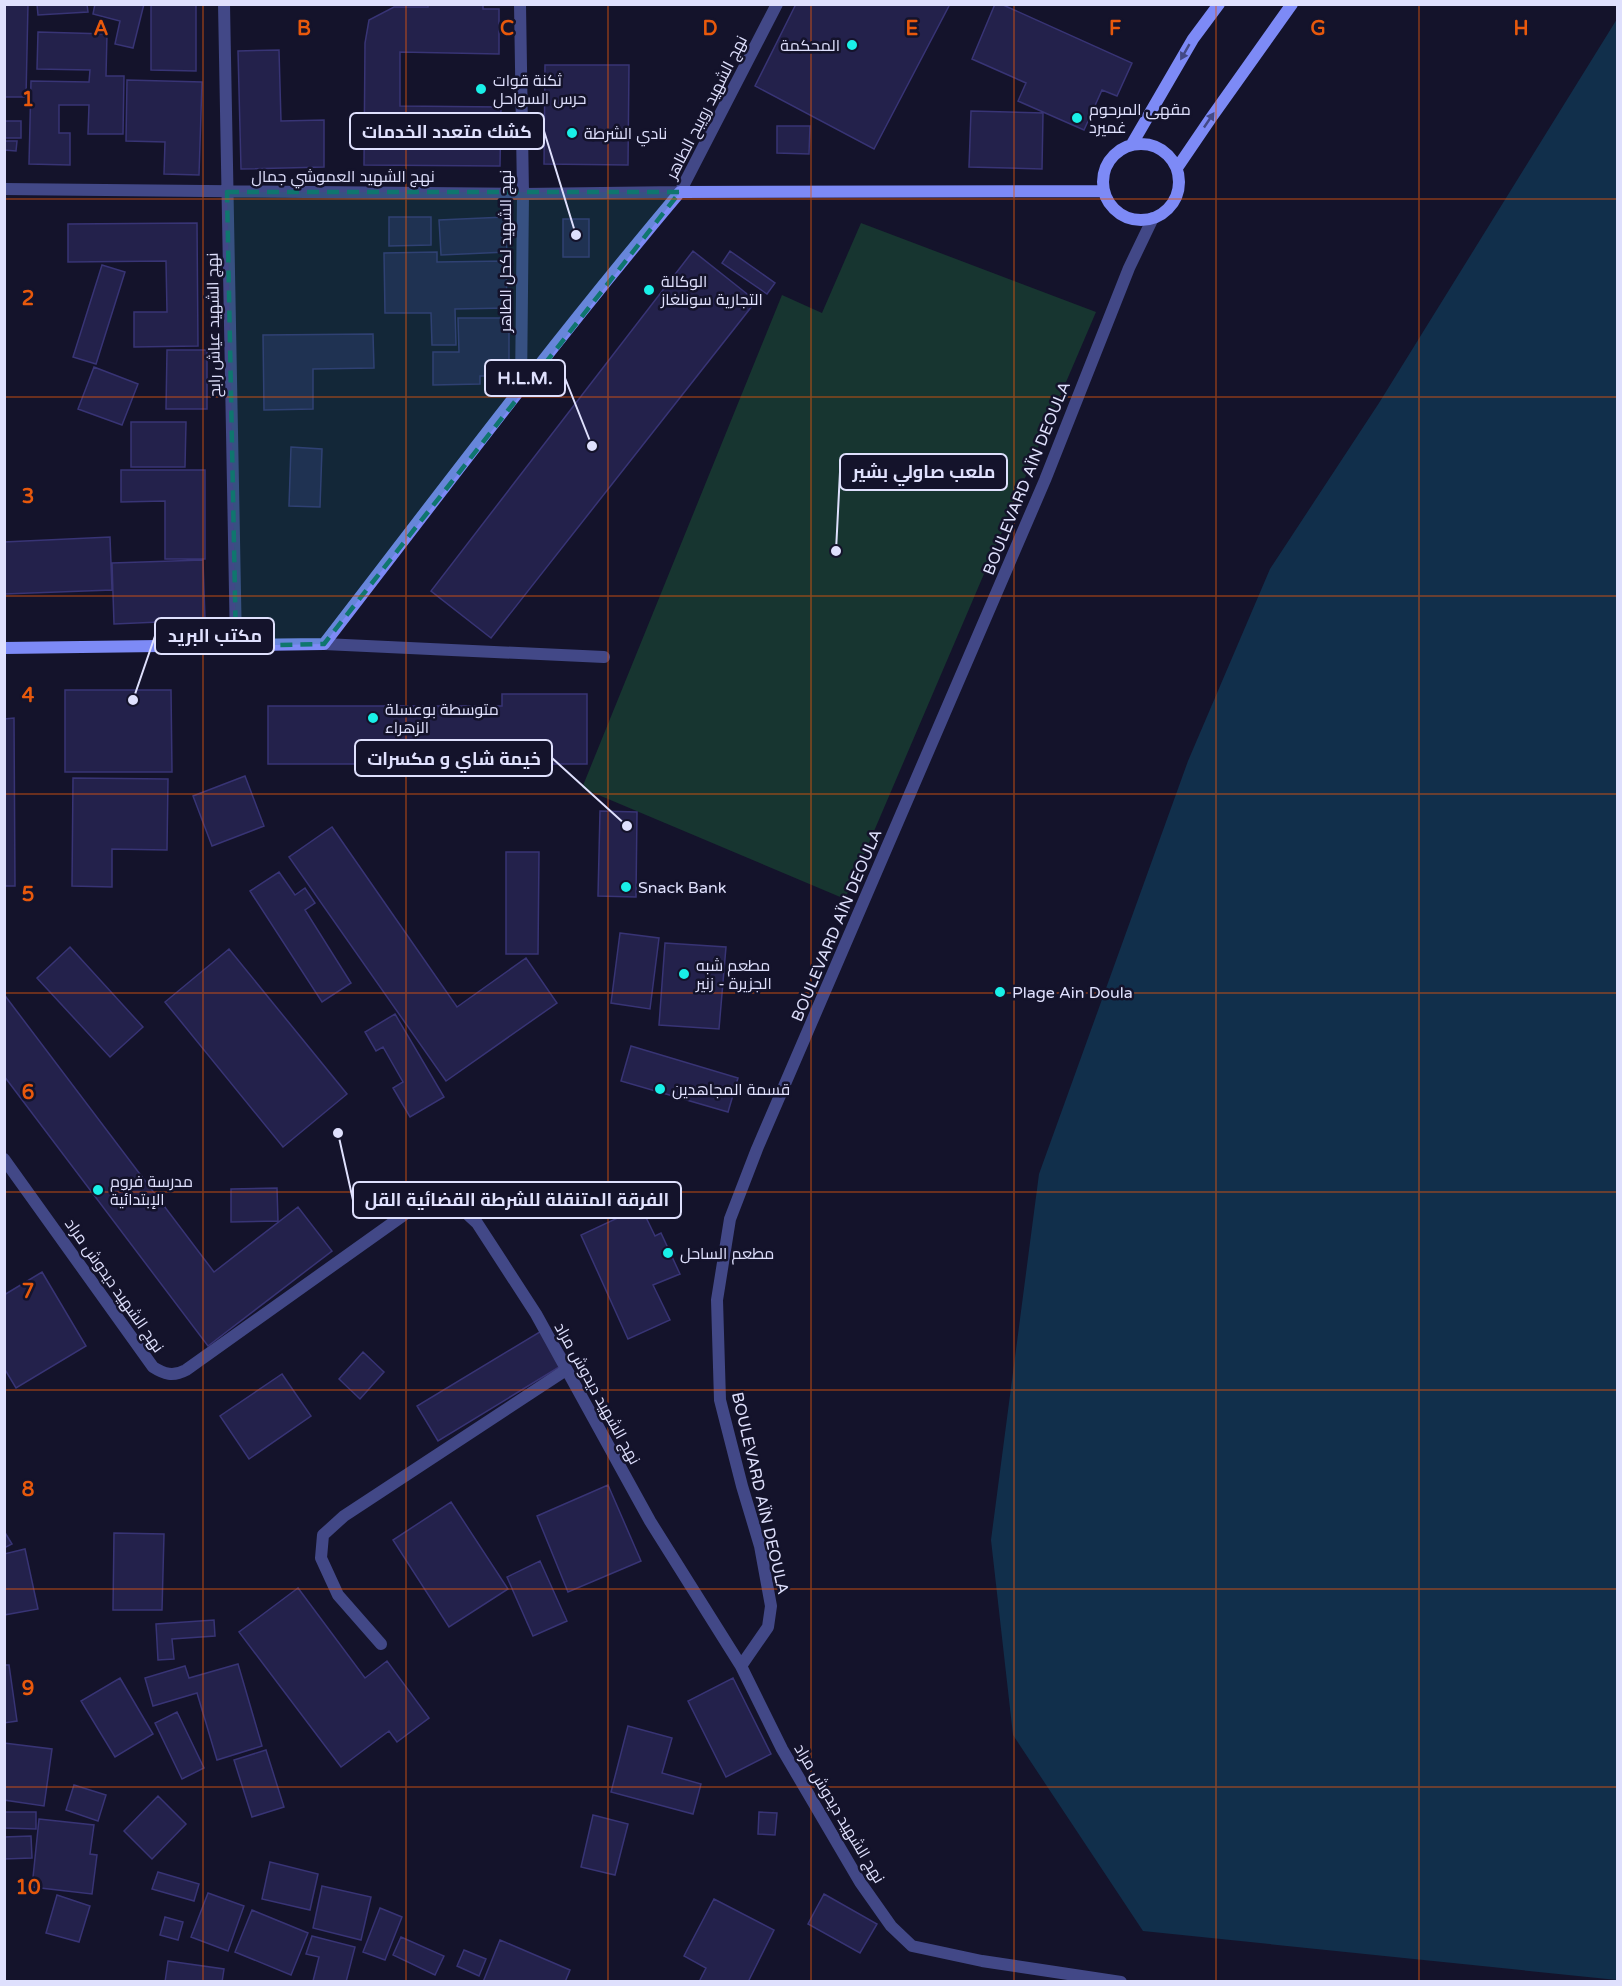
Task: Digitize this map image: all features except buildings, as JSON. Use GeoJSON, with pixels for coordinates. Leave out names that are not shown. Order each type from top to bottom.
{"type":"FeatureCollection","features":[{"type":"Feature","properties":{"kind":"street","name":"نهج الشهيد عياش رابح"},"geometry":{"type":"LineString","coordinates":[[224,4],[236,645]]}},
{"type":"Feature","properties":{"kind":"street","name":"نهج الشهيد لكحل الطاهر"},"geometry":{"type":"LineString","coordinates":[[519,4],[523,194],[521,389]]}},
{"type":"Feature","properties":{"kind":"street","name":"نهج الشهيد رويبح الطاهر"},"geometry":{"type":"LineString","coordinates":[[680,192],[777,4]]}},
{"type":"Feature","properties":{"kind":"street"},"geometry":{"type":"LineString","coordinates":[[1132,144],[1193,39],[1219,4]]}},
{"type":"Feature","properties":{"kind":"street"},"geometry":{"type":"LineString","coordinates":[[1177,168],[1292,4]]}},
{"type":"Feature","properties":{"kind":"street"},"geometry":{"type":"LineString","coordinates":[[1132,144],[1150,144],[1167,153],[1177,168],[1179,183],[1176,198],[1166,211],[1153,218],[1137,220],[1122,216],[1110,205],[1103,191],[1102,176],[1108,161],[1118,150],[1132,144]]}},
{"type":"Feature","properties":{"kind":"street","name":"نهج الشهيد العموشي جمال"},"geometry":{"type":"LineString","coordinates":[[4,189],[523,194],[680,192]]}},
{"type":"Feature","properties":{"kind":"street"},"geometry":{"type":"LineString","coordinates":[[324,644],[521,389],[630,251],[680,192],[1103,191]]}},
{"type":"Feature","properties":{"kind":"street","name":"BOULEVARD AÏN DEOULA"},"geometry":{"type":"LineString","coordinates":[[741,1666],[768,1628],[771,1606],[760,1546],[720,1400],[717,1300],[730,1219],[762,1138],[1045,480],[1129,268],[1153,218]]}},
{"type":"Feature","properties":{"kind":"street"},"geometry":{"type":"LineString","coordinates":[[4,648],[324,644],[604,657]]}},
{"type":"Feature","properties":{"kind":"street","name":"نهج الشهيد ديدوش مراد"},"geometry":{"type":"LineString","coordinates":[[4,1159],[153,1367],[163,1374],[174,1375],[186,1370],[422,1202],[437,1200],[463,1210],[477,1223],[536,1314],[650,1521],[741,1666],[782,1749],[860,1882],[891,1926],[912,1946],[982,1961],[1121,1982]]}},
{"type":"Feature","properties":{"kind":"street"},"geometry":{"type":"LineString","coordinates":[[381,1644],[338,1595],[321,1558],[323,1535],[344,1516],[566,1370]]}},
{"type":"Feature","properties":{"kind":"highlighted area"},"geometry":{"type":"Polygon","coordinates":[[[227,192],[680,192],[324,644],[236,646],[227,192]]]}},
{"type":"Feature","properties":{"kind":"green space"},"geometry":{"type":"Polygon","coordinates":[[[861,223],[1096,312],[845,899],[582,788],[782,295],[822,313],[861,223]]]}},
{"type":"Feature","properties":{"kind":"water"},"geometry":{"type":"Polygon","coordinates":[[[1617,19],[1617,1980],[1143,1931],[1013,1735],[991,1540],[1039,1174],[1188,761],[1270,569],[1379,403],[1617,19]]]}},
{"type":"Feature","properties":{"kind":"place","name":"المحكمة"},"geometry":{"type":"Point","coordinates":[852,45]}},
{"type":"Feature","properties":{"kind":"place","name":"ثكنة قوات حرس السواحل"},"geometry":{"type":"Point","coordinates":[481,89]}},
{"type":"Feature","properties":{"kind":"place","name":"مقهى المرحوم غميرد"},"geometry":{"type":"Point","coordinates":[1077,118]}},
{"type":"Feature","properties":{"kind":"place","name":"نادي الشرطة"},"geometry":{"type":"Point","coordinates":[572,133]}},
{"type":"Feature","properties":{"kind":"place","name":"كشك متعدد الخدمات"},"geometry":{"type":"Point","coordinates":[576,235]}},
{"type":"Feature","properties":{"kind":"place","name":"الوكالة التجارية سونلغاز"},"geometry":{"type":"Point","coordinates":[649,290]}},
{"type":"Feature","properties":{"kind":"place","name":"H.L.M."},"geometry":{"type":"Point","coordinates":[592,446]}},
{"type":"Feature","properties":{"kind":"place","name":"ملعب صاولي بشير"},"geometry":{"type":"Point","coordinates":[836,551]}},
{"type":"Feature","properties":{"kind":"place","name":"مكتب البريد"},"geometry":{"type":"Point","coordinates":[133,700]}},
{"type":"Feature","properties":{"kind":"place","name":"متوسطة بوعسلة الزهراء"},"geometry":{"type":"Point","coordinates":[373,718]}},
{"type":"Feature","properties":{"kind":"place","name":"خيمة شاي و مكسرات"},"geometry":{"type":"Point","coordinates":[627,826]}},
{"type":"Feature","properties":{"kind":"place","name":"Snack Bank"},"geometry":{"type":"Point","coordinates":[626,887]}},
{"type":"Feature","properties":{"kind":"place","name":"مطعم شبه الجزيرة - زنير"},"geometry":{"type":"Point","coordinates":[684,974]}},
{"type":"Feature","properties":{"kind":"place","name":"Plage Ain Doula"},"geometry":{"type":"Point","coordinates":[1000,992]}},
{"type":"Feature","properties":{"kind":"place","name":"قسمة المجاهدين"},"geometry":{"type":"Point","coordinates":[660,1089]}},
{"type":"Feature","properties":{"kind":"place","name":"الفرقة المتنقلة للشرطة القضائية القل"},"geometry":{"type":"Point","coordinates":[338,1133]}},
{"type":"Feature","properties":{"kind":"place","name":"مدرسة فروم الإبتدائية"},"geometry":{"type":"Point","coordinates":[98,1190]}},
{"type":"Feature","properties":{"kind":"place","name":"مطعم الساحل"},"geometry":{"type":"Point","coordinates":[668,1253]}}]}
